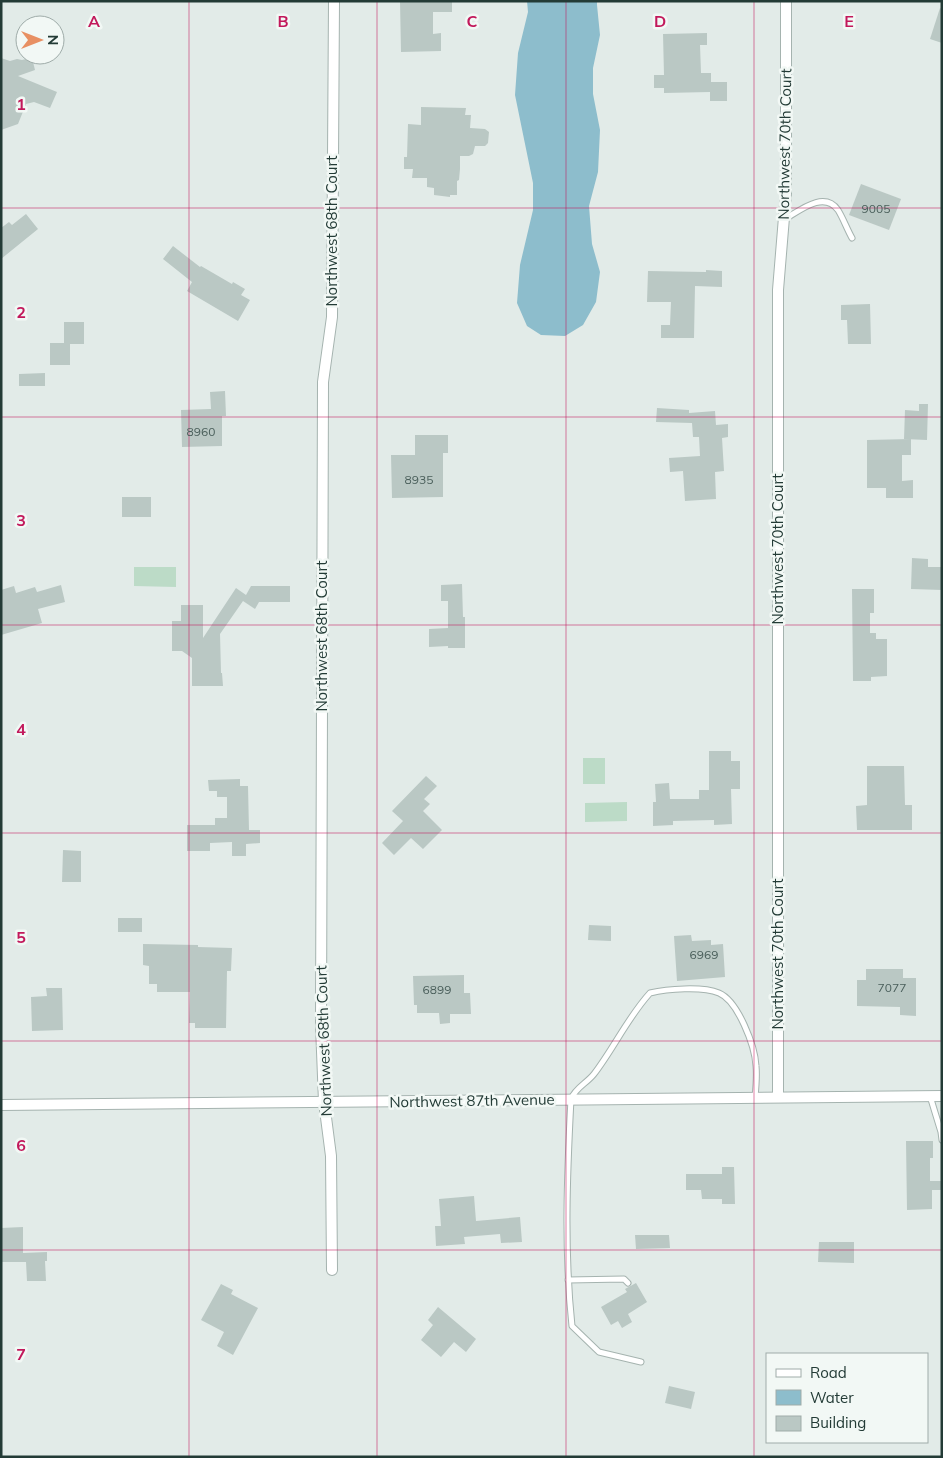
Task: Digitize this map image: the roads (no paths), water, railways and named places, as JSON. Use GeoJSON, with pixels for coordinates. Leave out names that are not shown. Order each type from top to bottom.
{"type":"FeatureCollection","features":[{"type":"Feature","properties":{"kind":"street","name":"Northwest 68th Court"},"geometry":{"type":"LineString","coordinates":[[332,1270],[331,1156],[324,1102],[321,1026],[323,382],[332,317],[334,1]]}},
{"type":"Feature","properties":{"kind":"street","name":"Northwest 70th Court"},"geometry":{"type":"LineString","coordinates":[[778,1097],[778,290],[785,219],[786,1]]}},
{"type":"Feature","properties":{"kind":"street","name":"Northwest 87th Avenue"},"geometry":{"type":"LineString","coordinates":[[1,1105],[942,1096]]}},
{"type":"Feature","properties":{"kind":"lane"},"geometry":{"type":"LineString","coordinates":[[785,219],[820,201],[829,202],[837,208],[852,238]]}},
{"type":"Feature","properties":{"kind":"lane"},"geometry":{"type":"LineString","coordinates":[[641,1362],[599,1352],[572,1326],[568,1280],[566,1186],[571,1099],[574,1091],[592,1076],[650,993],[696,989],[720,993],[729,999],[736,1010],[755,1055],[755,1097]]}},
{"type":"Feature","properties":{"kind":"lane"},"geometry":{"type":"LineString","coordinates":[[930,1096],[942,1140]]}},
{"type":"Feature","properties":{"kind":"lane"},"geometry":{"type":"LineString","coordinates":[[568,1280],[624,1278],[628,1283]]}},
{"type":"Feature","properties":{"kind":"water"},"geometry":{"type":"Polygon","coordinates":[[[527,1],[597,1],[600,35],[593,68],[593,94],[600,130],[598,172],[589,206],[592,244],[600,272],[596,302],[583,325],[565,336],[541,335],[527,326],[517,303],[520,265],[533,210],[533,183],[515,95],[518,53],[528,12],[527,1]]]}}]}
